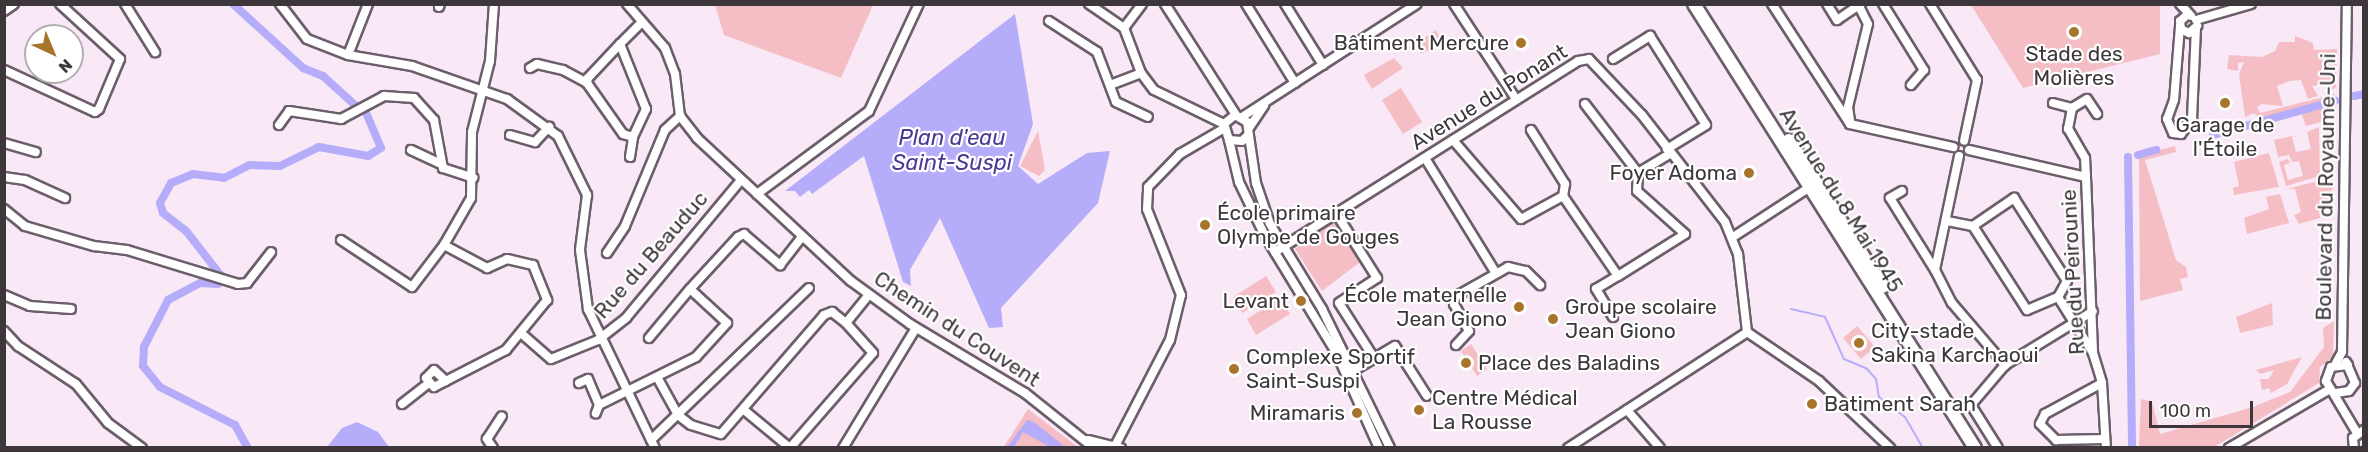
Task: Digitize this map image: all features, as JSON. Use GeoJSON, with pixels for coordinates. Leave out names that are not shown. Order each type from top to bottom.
{"type":"FeatureCollection","features":[{"type":"Feature","properties":{"kind":"main road","name":"Avenue du 8 Mai 1945"},"geometry":{"type":"LineString","coordinates":[[1694,4],[1975,447]]}},
{"type":"Feature","properties":{"kind":"main road","name":"Avenue du 8 Mai 1945"},"geometry":{"type":"LineString","coordinates":[[1703,4],[1982,447]]}},
{"type":"Feature","properties":{"kind":"street"},"geometry":{"type":"LineString","coordinates":[[4,11],[14,4]]}},
{"type":"Feature","properties":{"kind":"street"},"geometry":{"type":"LineString","coordinates":[[4,70],[95,112],[99,109],[120,59],[60,4]]}},
{"type":"Feature","properties":{"kind":"street"},"geometry":{"type":"LineString","coordinates":[[124,4],[155,52]]}},
{"type":"Feature","properties":{"kind":"street"},"geometry":{"type":"LineString","coordinates":[[280,4],[308,39],[348,55],[412,66],[483,90],[524,108],[549,127],[583,183],[587,215],[580,250],[585,299],[601,338],[653,444],[678,415],[809,288]]}},
{"type":"Feature","properties":{"kind":"street"},"geometry":{"type":"LineString","coordinates":[[348,55],[368,4]]}},
{"type":"Feature","properties":{"kind":"street"},"geometry":{"type":"LineString","coordinates":[[341,240],[412,287],[444,245],[471,198],[472,132],[483,90],[494,4]]}},
{"type":"Feature","properties":{"kind":"street"},"geometry":{"type":"LineString","coordinates":[[607,253],[625,226],[665,130],[681,116],[671,61],[627,4]]}},
{"type":"Feature","properties":{"kind":"street"},"geometry":{"type":"LineString","coordinates":[[758,194],[869,111],[919,4]]}},
{"type":"Feature","properties":{"kind":"street"},"geometry":{"type":"LineString","coordinates":[[1089,4],[1124,28],[1141,73],[1154,90],[1231,121],[1249,132],[1270,224],[1284,246],[1390,447]]}},
{"type":"Feature","properties":{"kind":"street"},"geometry":{"type":"LineString","coordinates":[[1124,28],[1142,4]]}},
{"type":"Feature","properties":{"kind":"street"},"geometry":{"type":"LineString","coordinates":[[1165,4],[1231,101],[1229,140],[1239,182],[1275,252],[1350,372],[1379,447]]}},
{"type":"Feature","properties":{"kind":"street"},"geometry":{"type":"LineString","coordinates":[[1246,4],[1295,83]]}},
{"type":"Feature","properties":{"kind":"street"},"geometry":{"type":"LineString","coordinates":[[1285,4],[1323,65]]}},
{"type":"Feature","properties":{"kind":"street"},"geometry":{"type":"LineString","coordinates":[[1118,446],[1170,340],[1181,295],[1147,209],[1148,187],[1180,154],[1269,100],[1417,4]]}},
{"type":"Feature","properties":{"kind":"street"},"geometry":{"type":"LineString","coordinates":[[1454,4],[1516,99]]}},
{"type":"Feature","properties":{"kind":"street"},"geometry":{"type":"LineString","coordinates":[[1772,4],[1850,124],[1953,147],[1964,141]]}},
{"type":"Feature","properties":{"kind":"street"},"geometry":{"type":"LineString","coordinates":[[1827,4],[1837,20],[1860,5],[1869,24],[1848,107],[1850,124]]}},
{"type":"Feature","properties":{"kind":"street"},"geometry":{"type":"LineString","coordinates":[[1883,4],[1924,70],[1911,85]]}},
{"type":"Feature","properties":{"kind":"street"},"geometry":{"type":"LineString","coordinates":[[1930,4],[1977,80],[1964,141],[1969,150],[1959,156]]}},
{"type":"Feature","properties":{"kind":"street"},"geometry":{"type":"LineString","coordinates":[[2180,4],[2196,24],[2192,119],[2181,134],[2173,133],[2167,119],[2174,100],[2180,26],[2187,15]]}},
{"type":"Feature","properties":{"kind":"street"},"geometry":{"type":"LineString","coordinates":[[2180,26],[2186,33],[2196,24],[2251,4]]}},
{"type":"Feature","properties":{"kind":"street","name":"Boulevard du Royaume-Uni"},"geometry":{"type":"LineString","coordinates":[[2342,4],[2346,21]]}},
{"type":"Feature","properties":{"kind":"street","name":"Boulevard du Royaume-Uni"},"geometry":{"type":"LineString","coordinates":[[2341,354],[2347,4]]}},
{"type":"Feature","properties":{"kind":"street"},"geometry":{"type":"LineString","coordinates":[[1049,21],[1097,52],[1116,102],[1148,117]]}},
{"type":"Feature","properties":{"kind":"street"},"geometry":{"type":"LineString","coordinates":[[587,83],[642,22]]}},
{"type":"Feature","properties":{"kind":"street"},"geometry":{"type":"LineString","coordinates":[[1613,59],[1650,36],[1706,125],[1638,172]]}},
{"type":"Feature","properties":{"kind":"street"},"geometry":{"type":"LineString","coordinates":[[620,44],[646,109],[633,137],[630,157]]}},
{"type":"Feature","properties":{"kind":"street","name":"Avenue du Ponant"},"geometry":{"type":"LineString","coordinates":[[1275,252],[1516,99],[1578,61],[1589,59],[1669,151],[1733,237],[1747,332]]}},
{"type":"Feature","properties":{"kind":"street"},"geometry":{"type":"LineString","coordinates":[[530,68],[537,64],[563,70],[587,83],[623,134],[633,137]]}},
{"type":"Feature","properties":{"kind":"street"},"geometry":{"type":"LineString","coordinates":[[1110,85],[1141,73]]}},
{"type":"Feature","properties":{"kind":"street"},"geometry":{"type":"LineString","coordinates":[[279,125],[289,111],[340,119],[384,96],[414,98],[434,120],[439,163]]}},
{"type":"Feature","properties":{"kind":"street"},"geometry":{"type":"LineString","coordinates":[[2053,103],[2072,108],[2087,99],[2097,114]]}},
{"type":"Feature","properties":{"kind":"street"},"geometry":{"type":"LineString","coordinates":[[1229,140],[1242,141],[1269,100]]}},
{"type":"Feature","properties":{"kind":"street"},"geometry":{"type":"LineString","coordinates":[[1585,104],[1638,172],[1637,191],[1685,234],[1596,290],[1613,317]]}},
{"type":"Feature","properties":{"kind":"street"},"geometry":{"type":"LineString","coordinates":[[2072,108],[2068,129],[2085,158],[2086,177]]}},
{"type":"Feature","properties":{"kind":"street","name":"Chemin du Couvent"},"geometry":{"type":"LineString","coordinates":[[681,116],[688,130],[802,237],[869,295],[916,328],[1025,393],[1091,444],[1118,446]]}},
{"type":"Feature","properties":{"kind":"street"},"geometry":{"type":"LineString","coordinates":[[510,135],[535,142],[549,127]]}},
{"type":"Feature","properties":{"kind":"street"},"geometry":{"type":"LineString","coordinates":[[1531,130],[1565,184],[1563,196],[1618,276]]}},
{"type":"Feature","properties":{"kind":"street"},"geometry":{"type":"LineString","coordinates":[[1453,140],[1521,219],[1563,196]]}},
{"type":"Feature","properties":{"kind":"street"},"geometry":{"type":"LineString","coordinates":[[4,144],[36,152]]}},
{"type":"Feature","properties":{"kind":"street"},"geometry":{"type":"LineString","coordinates":[[1935,270],[1959,156],[1953,147]]}},
{"type":"Feature","properties":{"kind":"street"},"geometry":{"type":"LineString","coordinates":[[411,150],[473,178]]}},
{"type":"Feature","properties":{"kind":"street","name":"Rue du Peirounie"},"geometry":{"type":"LineString","coordinates":[[1969,150],[2086,177],[2093,353],[2102,383],[2105,443]]}},
{"type":"Feature","properties":{"kind":"street"},"geometry":{"type":"LineString","coordinates":[[1425,158],[1495,272]]}},
{"type":"Feature","properties":{"kind":"street"},"geometry":{"type":"LineString","coordinates":[[4,177],[25,180],[65,198]]}},
{"type":"Feature","properties":{"kind":"street","name":"Rue du Beauduc"},"geometry":{"type":"LineString","coordinates":[[522,334],[551,359],[601,338],[626,318],[741,180]]}},
{"type":"Feature","properties":{"kind":"street"},"geometry":{"type":"LineString","coordinates":[[1733,237],[1810,187]]}},
{"type":"Feature","properties":{"kind":"street"},"geometry":{"type":"LineString","coordinates":[[1902,191],[1890,198],[1935,270],[1952,303],[2005,365]]}},
{"type":"Feature","properties":{"kind":"street"},"geometry":{"type":"LineString","coordinates":[[1947,221],[1973,226],[2014,198],[2067,281],[2058,297],[2028,310],[1973,226]]}},
{"type":"Feature","properties":{"kind":"street"},"geometry":{"type":"LineString","coordinates":[[4,209],[25,226],[94,246],[127,250],[237,284],[247,283],[271,252]]}},
{"type":"Feature","properties":{"kind":"street"},"geometry":{"type":"LineString","coordinates":[[1336,213],[1377,278],[1339,303],[1374,358]]}},
{"type":"Feature","properties":{"kind":"street"},"geometry":{"type":"LineString","coordinates":[[649,338],[738,237],[744,234],[780,265],[802,237]]}},
{"type":"Feature","properties":{"kind":"street"},"geometry":{"type":"LineString","coordinates":[[428,384],[435,387],[506,350],[546,305],[533,265],[507,259],[487,268],[444,245]]}},
{"type":"Feature","properties":{"kind":"street"},"geometry":{"type":"LineString","coordinates":[[1456,345],[1465,338],[1468,327],[1454,300],[1495,272],[1519,267],[1540,285]]}},
{"type":"Feature","properties":{"kind":"street"},"geometry":{"type":"LineString","coordinates":[[579,383],[588,379],[598,409],[696,357],[727,323],[690,289]]}},
{"type":"Feature","properties":{"kind":"street"},"geometry":{"type":"LineString","coordinates":[[846,323],[869,295]]}},
{"type":"Feature","properties":{"kind":"street"},"geometry":{"type":"LineString","coordinates":[[4,296],[30,306],[71,309]]}},
{"type":"Feature","properties":{"kind":"street"},"geometry":{"type":"LineString","coordinates":[[2058,297],[2072,324],[2093,353]]}},
{"type":"Feature","properties":{"kind":"street"},"geometry":{"type":"LineString","coordinates":[[1998,447],[1971,405],[2005,365],[2092,311]]}},
{"type":"Feature","properties":{"kind":"street"},"geometry":{"type":"LineString","coordinates":[[657,377],[678,415],[692,425],[721,434],[825,315],[832,312],[846,323],[873,353],[790,447],[744,410]]}},
{"type":"Feature","properties":{"kind":"street"},"geometry":{"type":"LineString","coordinates":[[843,447],[916,328]]}},
{"type":"Feature","properties":{"kind":"street"},"geometry":{"type":"LineString","coordinates":[[4,331],[18,346],[76,384],[108,423],[142,447]]}},
{"type":"Feature","properties":{"kind":"street"},"geometry":{"type":"LineString","coordinates":[[1568,447],[1747,332],[1819,381],[1890,447]]}},
{"type":"Feature","properties":{"kind":"street"},"geometry":{"type":"LineString","coordinates":[[1350,372],[1395,346],[1426,396]]}},
{"type":"Feature","properties":{"kind":"street"},"geometry":{"type":"LineString","coordinates":[[2229,447],[2328,388],[2335,364],[2341,354],[2361,378],[2346,393],[2347,411]]}},
{"type":"Feature","properties":{"kind":"street"},"geometry":{"type":"LineString","coordinates":[[2335,364],[2351,368]]}},
{"type":"Feature","properties":{"kind":"street"},"geometry":{"type":"LineString","coordinates":[[428,384],[427,374],[434,370],[446,381]]}},
{"type":"Feature","properties":{"kind":"street"},"geometry":{"type":"LineString","coordinates":[[2102,383],[2045,414],[2040,423],[2056,440],[2105,443]]}},
{"type":"Feature","properties":{"kind":"street"},"geometry":{"type":"LineString","coordinates":[[402,404],[428,384]]}},
{"type":"Feature","properties":{"kind":"street"},"geometry":{"type":"LineString","coordinates":[[2328,388],[2346,393]]}},
{"type":"Feature","properties":{"kind":"street"},"geometry":{"type":"LineString","coordinates":[[2328,388],[2347,411],[2360,432],[2354,447]]}},
{"type":"Feature","properties":{"kind":"street"},"geometry":{"type":"LineString","coordinates":[[1627,410],[1660,447]]}},
{"type":"Feature","properties":{"kind":"street"},"geometry":{"type":"LineString","coordinates":[[493,447],[487,439],[502,416]]}},
{"type":"Feature","properties":{"kind":"shaded area"},"geometry":{"type":"Polygon","coordinates":[[[715,4],[873,5],[841,78],[724,35],[715,4]]]}},
{"type":"Feature","properties":{"kind":"shaded area","name":"Stade des Molières"},"geometry":{"type":"Polygon","coordinates":[[[1971,5],[2160,5],[2160,54],[2023,88],[1971,5]]]}},
{"type":"Feature","properties":{"kind":"shaded area"},"geometry":{"type":"Polygon","coordinates":[[[1436,30],[1443,43],[1421,54],[1415,44],[1436,30]]]}},
{"type":"Feature","properties":{"kind":"shaded area"},"geometry":{"type":"Polygon","coordinates":[[[2295,36],[2313,43],[2314,50],[2337,49],[2336,87],[2330,92],[2328,84],[2312,86],[2318,96],[2308,99],[2301,80],[2289,81],[2277,86],[2283,106],[2262,104],[2257,107],[2260,113],[2335,94],[2335,100],[2262,120],[2254,113],[2245,117],[2239,74],[2244,62],[2238,63],[2238,71],[2227,69],[2229,55],[2262,57],[2275,51],[2279,42],[2295,42],[2295,36]]]}},
{"type":"Feature","properties":{"kind":"shaded area"},"geometry":{"type":"Polygon","coordinates":[[[1394,58],[1403,68],[1372,89],[1364,75],[1394,58]]]}},
{"type":"Feature","properties":{"kind":"shaded area"},"geometry":{"type":"Polygon","coordinates":[[[1401,88],[1422,122],[1403,134],[1382,100],[1401,88]]]}},
{"type":"Feature","properties":{"kind":"shaded area"},"geometry":{"type":"Polygon","coordinates":[[[2336,103],[2335,118],[2306,126],[2301,112],[2336,103]]]}},
{"type":"Feature","properties":{"kind":"shaded area"},"geometry":{"type":"Polygon","coordinates":[[[2319,127],[2320,176],[2286,186],[2279,162],[2288,159],[2290,163],[2284,165],[2288,180],[2303,176],[2299,161],[2292,162],[2289,155],[2278,157],[2274,140],[2298,135],[2292,137],[2296,152],[2311,149],[2307,132],[2319,127]]]}},
{"type":"Feature","properties":{"kind":"shaded area"},"geometry":{"type":"Polygon","coordinates":[[[1038,131],[1045,170],[1039,176],[1020,166],[1038,131]]]}},
{"type":"Feature","properties":{"kind":"shaded area"},"geometry":{"type":"Polygon","coordinates":[[[2175,146],[2176,152],[2145,160],[2176,260],[2186,267],[2188,277],[2180,279],[2183,290],[2140,301],[2139,155],[2175,146]]]}},
{"type":"Feature","properties":{"kind":"shaded area"},"geometry":{"type":"Polygon","coordinates":[[[2269,153],[2279,187],[2234,195],[2233,188],[2239,186],[2234,162],[2269,153]]]}},
{"type":"Feature","properties":{"kind":"shaded area"},"geometry":{"type":"Polygon","coordinates":[[[2314,182],[2334,185],[2320,218],[2299,224],[2294,215],[2301,212],[2295,189],[2287,189],[2314,182]]]}},
{"type":"Feature","properties":{"kind":"shaded area"},"geometry":{"type":"Polygon","coordinates":[[[2280,194],[2289,223],[2247,234],[2244,218],[2269,209],[2266,197],[2280,194]]]}},
{"type":"Feature","properties":{"kind":"shaded area"},"geometry":{"type":"Polygon","coordinates":[[[1336,221],[1360,262],[1322,291],[1295,249],[1336,221]]]}},
{"type":"Feature","properties":{"kind":"shaded area"},"geometry":{"type":"Polygon","coordinates":[[[1266,276],[1276,292],[1242,313],[1233,297],[1266,276]]]}},
{"type":"Feature","properties":{"kind":"shaded area"},"geometry":{"type":"Polygon","coordinates":[[[1280,298],[1290,314],[1256,335],[1247,319],[1280,298]]]}},
{"type":"Feature","properties":{"kind":"shaded area"},"geometry":{"type":"Polygon","coordinates":[[[2272,303],[2273,325],[2240,333],[2236,317],[2272,303]]]}},
{"type":"Feature","properties":{"kind":"shaded area"},"geometry":{"type":"Polygon","coordinates":[[[2334,321],[2333,357],[2320,367],[2319,383],[2214,447],[2139,447],[2141,399],[2152,402],[2160,434],[2253,407],[2290,392],[2324,347],[2323,328],[2334,321]]]}},
{"type":"Feature","properties":{"kind":"shaded area","name":"City-stade Sakina Karchaoui"},"geometry":{"type":"Polygon","coordinates":[[[1857,326],[1875,347],[1861,359],[1843,338],[1857,326]]]}},
{"type":"Feature","properties":{"kind":"shaded area"},"geometry":{"type":"Polygon","coordinates":[[[1471,344],[1487,369],[1477,376],[1461,351],[1471,344]]]}},
{"type":"Feature","properties":{"kind":"shaded area"},"geometry":{"type":"Polygon","coordinates":[[[2302,357],[2287,384],[2271,393],[2269,388],[2262,390],[2260,379],[2269,379],[2274,370],[2260,374],[2256,370],[2302,357]]]}},
{"type":"Feature","properties":{"kind":"shaded area"},"geometry":{"type":"Polygon","coordinates":[[[1028,409],[1078,447],[1003,448],[1028,409]]]}},
{"type":"Feature","properties":{"kind":"water","name":"Plan d'eau Saint-Suspi"},"geometry":{"type":"Polygon","coordinates":[[[1015,14],[1033,124],[1018,166],[1038,184],[1087,153],[1110,151],[1098,203],[1001,308],[1003,327],[989,328],[940,218],[910,270],[911,286],[903,282],[864,156],[812,194],[809,190],[800,197],[795,191],[785,191],[1015,14]]]}},
{"type":"Feature","properties":{"kind":"water"},"geometry":{"type":"Polygon","coordinates":[[[1027,420],[1034,422],[1065,447],[1050,447],[1023,432],[1014,447],[1007,447],[1027,420]]]}},
{"type":"Feature","properties":{"kind":"water"},"geometry":{"type":"Polygon","coordinates":[[[357,422],[378,432],[389,447],[327,447],[342,428],[357,422]]]}},
{"type":"Feature","properties":{"kind":"waterway"},"geometry":{"type":"LineString","coordinates":[[233,4],[303,68],[323,76],[356,106]]}},
{"type":"Feature","properties":{"kind":"waterway"},"geometry":{"type":"LineString","coordinates":[[2354,96],[2364,94]]}},
{"type":"Feature","properties":{"kind":"waterway"},"geometry":{"type":"LineString","coordinates":[[2213,135],[2335,101]]}},
{"type":"Feature","properties":{"kind":"waterway"},"geometry":{"type":"LineString","coordinates":[[222,277],[186,231],[163,213],[160,203],[171,183],[193,174],[224,178],[249,165],[280,166],[319,147],[368,156],[381,148],[366,113]]}},
{"type":"Feature","properties":{"kind":"waterway"},"geometry":{"type":"LineString","coordinates":[[2138,155],[2156,150]]}},
{"type":"Feature","properties":{"kind":"waterway"},"geometry":{"type":"LineString","coordinates":[[2128,157],[2132,448]]}},
{"type":"Feature","properties":{"kind":"waterway"},"geometry":{"type":"LineString","coordinates":[[218,284],[200,283],[168,300],[144,347],[143,366],[160,387],[235,425],[248,448]]}},
{"type":"Feature","properties":{"kind":"waterway"},"geometry":{"type":"LineString","coordinates":[[1791,309],[1825,317],[1844,359],[1867,369],[1876,379],[1879,397],[1905,417],[1923,448]]}},
{"type":"Feature","properties":{"kind":"place","name":"Stade des Molières"},"geometry":{"type":"Point","coordinates":[2074,32]}},
{"type":"Feature","properties":{"kind":"place","name":"Bâtiment Mercure"},"geometry":{"type":"Point","coordinates":[1521,43]}},
{"type":"Feature","properties":{"kind":"place","name":"Garage de l'Étoile"},"geometry":{"type":"Point","coordinates":[2225,103]}},
{"type":"Feature","properties":{"kind":"place","name":"Foyer Adoma"},"geometry":{"type":"Point","coordinates":[1749,173]}},
{"type":"Feature","properties":{"kind":"place","name":"École primaire Olympe de Gouges"},"geometry":{"type":"Point","coordinates":[1205,225]}},
{"type":"Feature","properties":{"kind":"place","name":"Levant"},"geometry":{"type":"Point","coordinates":[1301,301]}},
{"type":"Feature","properties":{"kind":"place","name":"École maternelle Jean Giono"},"geometry":{"type":"Point","coordinates":[1519,307]}},
{"type":"Feature","properties":{"kind":"place","name":"Groupe scolaire Jean Giono"},"geometry":{"type":"Point","coordinates":[1553,319]}},
{"type":"Feature","properties":{"kind":"place","name":"City-stade Sakina Karchaoui"},"geometry":{"type":"Point","coordinates":[1859,343]}},
{"type":"Feature","properties":{"kind":"place","name":"Place des Baladins"},"geometry":{"type":"Point","coordinates":[1466,363]}},
{"type":"Feature","properties":{"kind":"place","name":"Complexe Sportif Saint-Suspi"},"geometry":{"type":"Point","coordinates":[1234,369]}},
{"type":"Feature","properties":{"kind":"place","name":"Batiment Sarah"},"geometry":{"type":"Point","coordinates":[1812,404]}},
{"type":"Feature","properties":{"kind":"place","name":"Centre Médical La Rousse"},"geometry":{"type":"Point","coordinates":[1419,410]}},
{"type":"Feature","properties":{"kind":"place","name":"Miramaris"},"geometry":{"type":"Point","coordinates":[1357,413]}}]}
